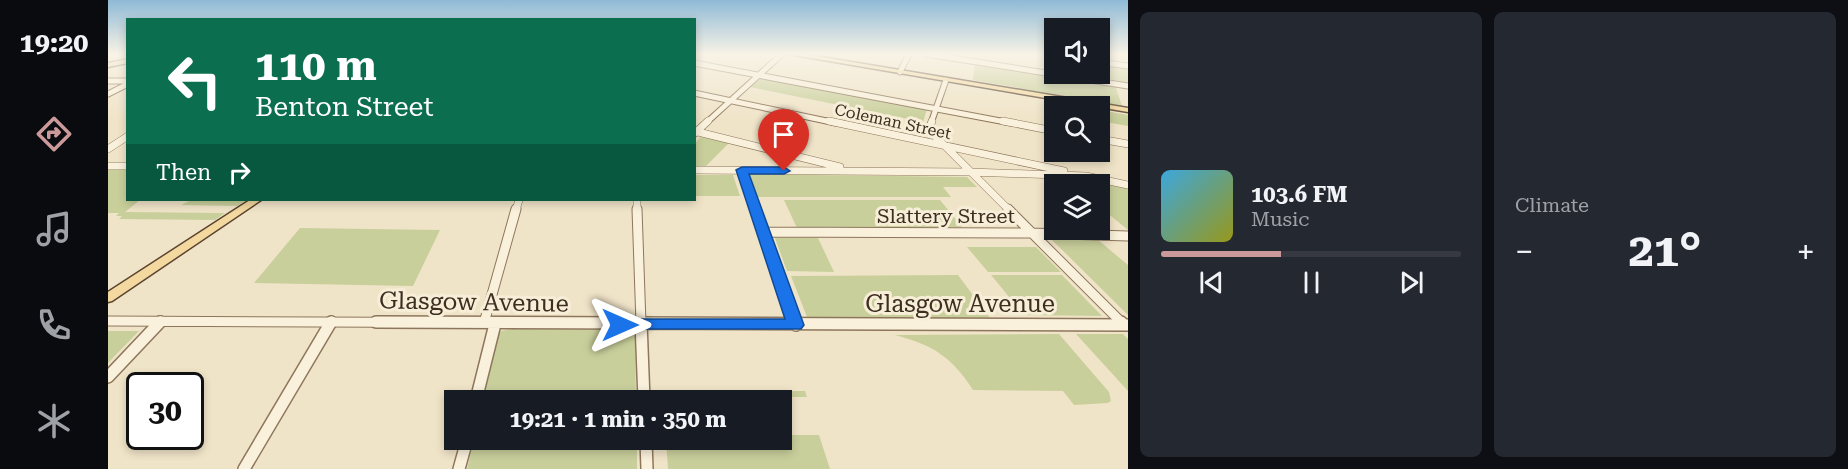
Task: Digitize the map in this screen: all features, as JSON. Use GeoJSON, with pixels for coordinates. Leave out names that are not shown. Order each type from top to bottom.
{"type":"FeatureCollection","features":[{"type":"Feature","properties":{"kind":"main road"},"geometry":{"type":"LineString","coordinates":[[922,76],[1128,110]]}},
{"type":"Feature","properties":{"kind":"main road"},"geometry":{"type":"LineString","coordinates":[[108,298],[254,201]]}},
{"type":"Feature","properties":{"kind":"street"},"geometry":{"type":"LineString","coordinates":[[696,131],[759,76]]}},
{"type":"Feature","properties":{"kind":"street"},"geometry":{"type":"LineString","coordinates":[[765,76],[1044,128]]}},
{"type":"Feature","properties":{"kind":"street"},"geometry":{"type":"LineString","coordinates":[[1064,76],[1128,86]]}},
{"type":"Feature","properties":{"kind":"street"},"geometry":{"type":"LineString","coordinates":[[946,80],[928,130],[1126,325]]}},
{"type":"Feature","properties":{"kind":"street"},"geometry":{"type":"LineString","coordinates":[[108,81],[126,82]]}},
{"type":"Feature","properties":{"kind":"street"},"geometry":{"type":"LineString","coordinates":[[108,94],[126,83]]}},
{"type":"Feature","properties":{"kind":"street","name":"Coleman Street"},"geometry":{"type":"LineString","coordinates":[[696,93],[1077,174]]}},
{"type":"Feature","properties":{"kind":"street"},"geometry":{"type":"LineString","coordinates":[[696,132],[854,171]]}},
{"type":"Feature","properties":{"kind":"street"},"geometry":{"type":"LineString","coordinates":[[108,149],[126,137]]}},
{"type":"Feature","properties":{"kind":"street"},"geometry":{"type":"LineString","coordinates":[[1110,141],[1128,144]]}},
{"type":"Feature","properties":{"kind":"street"},"geometry":{"type":"LineString","coordinates":[[108,166],[126,166]]}},
{"type":"Feature","properties":{"kind":"street"},"geometry":{"type":"LineString","coordinates":[[696,170],[1044,175]]}},
{"type":"Feature","properties":{"kind":"street"},"geometry":{"type":"LineString","coordinates":[[742,170],[796,325]]}},
{"type":"Feature","properties":{"kind":"street"},"geometry":{"type":"LineString","coordinates":[[1110,181],[1128,185]]}},
{"type":"Feature","properties":{"kind":"street"},"geometry":{"type":"LineString","coordinates":[[478,390],[489,324],[519,201]]}},
{"type":"Feature","properties":{"kind":"street"},"geometry":{"type":"LineString","coordinates":[[637,201],[644,390]]}},
{"type":"Feature","properties":{"kind":"street","name":"Slattery Street"},"geometry":{"type":"LineString","coordinates":[[763,232],[1031,233],[1128,236]]}},
{"type":"Feature","properties":{"kind":"street","name":"Glasgow Avenue"},"geometry":{"type":"LineString","coordinates":[[108,321],[641,325],[1126,325]]}},
{"type":"Feature","properties":{"kind":"street"},"geometry":{"type":"LineString","coordinates":[[108,377],[161,321]]}},
{"type":"Feature","properties":{"kind":"street"},"geometry":{"type":"LineString","coordinates":[[244,469],[332,321]]}},
{"type":"Feature","properties":{"kind":"street"},"geometry":{"type":"LineString","coordinates":[[459,469],[464,450]]}},
{"type":"Feature","properties":{"kind":"street"},"geometry":{"type":"LineString","coordinates":[[646,450],[647,469]]}},
{"type":"Feature","properties":{"kind":"green space"},"geometry":{"type":"Polygon","coordinates":[[[973,76],[1044,76],[1044,84],[1115,85],[1122,106],[1110,104],[1110,96],[1065,96],[973,80],[973,76]]]}},
{"type":"Feature","properties":{"kind":"green space"},"geometry":{"type":"Polygon","coordinates":[[[1110,76],[1128,76],[1128,83],[1110,81],[1110,76]]]}},
{"type":"Feature","properties":{"kind":"green space"},"geometry":{"type":"Polygon","coordinates":[[[761,78],[927,109],[923,122],[750,87],[761,78]]]}},
{"type":"Feature","properties":{"kind":"green space"},"geometry":{"type":"Polygon","coordinates":[[[1110,112],[1128,115],[1128,126],[1110,123],[1110,112]]]}},
{"type":"Feature","properties":{"kind":"green space"},"geometry":{"type":"Polygon","coordinates":[[[701,137],[729,143],[706,166],[696,166],[696,142],[701,137]]]}},
{"type":"Feature","properties":{"kind":"green space"},"geometry":{"type":"Polygon","coordinates":[[[108,169],[126,169],[126,201],[139,201],[125,212],[225,213],[215,220],[119,219],[122,216],[116,216],[119,213],[108,213],[108,169]]]}},
{"type":"Feature","properties":{"kind":"green space"},"geometry":{"type":"Polygon","coordinates":[[[749,174],[967,177],[977,187],[943,187],[951,197],[757,197],[749,174]]]}},
{"type":"Feature","properties":{"kind":"green space"},"geometry":{"type":"Polygon","coordinates":[[[696,175],[733,175],[740,196],[696,196],[696,175]]]}},
{"type":"Feature","properties":{"kind":"green space"},"geometry":{"type":"Polygon","coordinates":[[[1110,184],[1128,188],[1128,230],[1110,215],[1110,184]]]}},
{"type":"Feature","properties":{"kind":"green space"},"geometry":{"type":"Polygon","coordinates":[[[784,200],[940,200],[962,227],[797,228],[784,200]]]}},
{"type":"Feature","properties":{"kind":"green space"},"geometry":{"type":"Polygon","coordinates":[[[189,201],[244,201],[237,206],[181,205],[189,201]]]}},
{"type":"Feature","properties":{"kind":"green space"},"geometry":{"type":"Polygon","coordinates":[[[300,228],[440,230],[413,286],[254,283],[300,228]]]}},
{"type":"Feature","properties":{"kind":"green space"},"geometry":{"type":"Polygon","coordinates":[[[775,238],[818,238],[834,272],[787,271],[775,238]]]}},
{"type":"Feature","properties":{"kind":"green space"},"geometry":{"type":"Polygon","coordinates":[[[1052,240],[1098,240],[1128,265],[1128,315],[1052,240]]]}},
{"type":"Feature","properties":{"kind":"green space"},"geometry":{"type":"Polygon","coordinates":[[[967,247],[1036,247],[1061,272],[988,272],[967,247]]]}},
{"type":"Feature","properties":{"kind":"green space"},"geometry":{"type":"Polygon","coordinates":[[[958,275],[990,318],[807,317],[791,276],[958,275]]]}},
{"type":"Feature","properties":{"kind":"green space"},"geometry":{"type":"Polygon","coordinates":[[[991,275],[1062,275],[1102,316],[1024,315],[991,275]]]}},
{"type":"Feature","properties":{"kind":"green space"},"geometry":{"type":"Polygon","coordinates":[[[512,329],[632,330],[635,336],[636,390],[485,390],[501,331],[512,329]]]}},
{"type":"Feature","properties":{"kind":"green space"},"geometry":{"type":"Polygon","coordinates":[[[108,331],[139,331],[108,363],[108,331]]]}},
{"type":"Feature","properties":{"kind":"green space"},"geometry":{"type":"Polygon","coordinates":[[[1059,334],[1109,392],[1111,401],[1074,405],[1063,391],[973,390],[957,369],[940,354],[920,343],[895,335],[1059,334]]]}},
{"type":"Feature","properties":{"kind":"green space"},"geometry":{"type":"Polygon","coordinates":[[[1076,334],[1123,334],[1128,339],[1128,391],[1076,334]]]}},
{"type":"Feature","properties":{"kind":"green space"},"geometry":{"type":"Polygon","coordinates":[[[792,391],[805,391],[807,397],[792,397],[792,391]]]}},
{"type":"Feature","properties":{"kind":"green space"},"geometry":{"type":"Polygon","coordinates":[[[792,435],[819,435],[830,469],[668,469],[667,450],[792,450],[792,435]]]}},
{"type":"Feature","properties":{"kind":"green space"},"geometry":{"type":"Polygon","coordinates":[[[472,450],[637,450],[637,469],[467,469],[472,450]]]}},
{"type":"Feature","properties":{"kind":"route"},"geometry":{"type":"LineString","coordinates":[[620,325],[796,325],[742,170],[784,171]]}}]}
